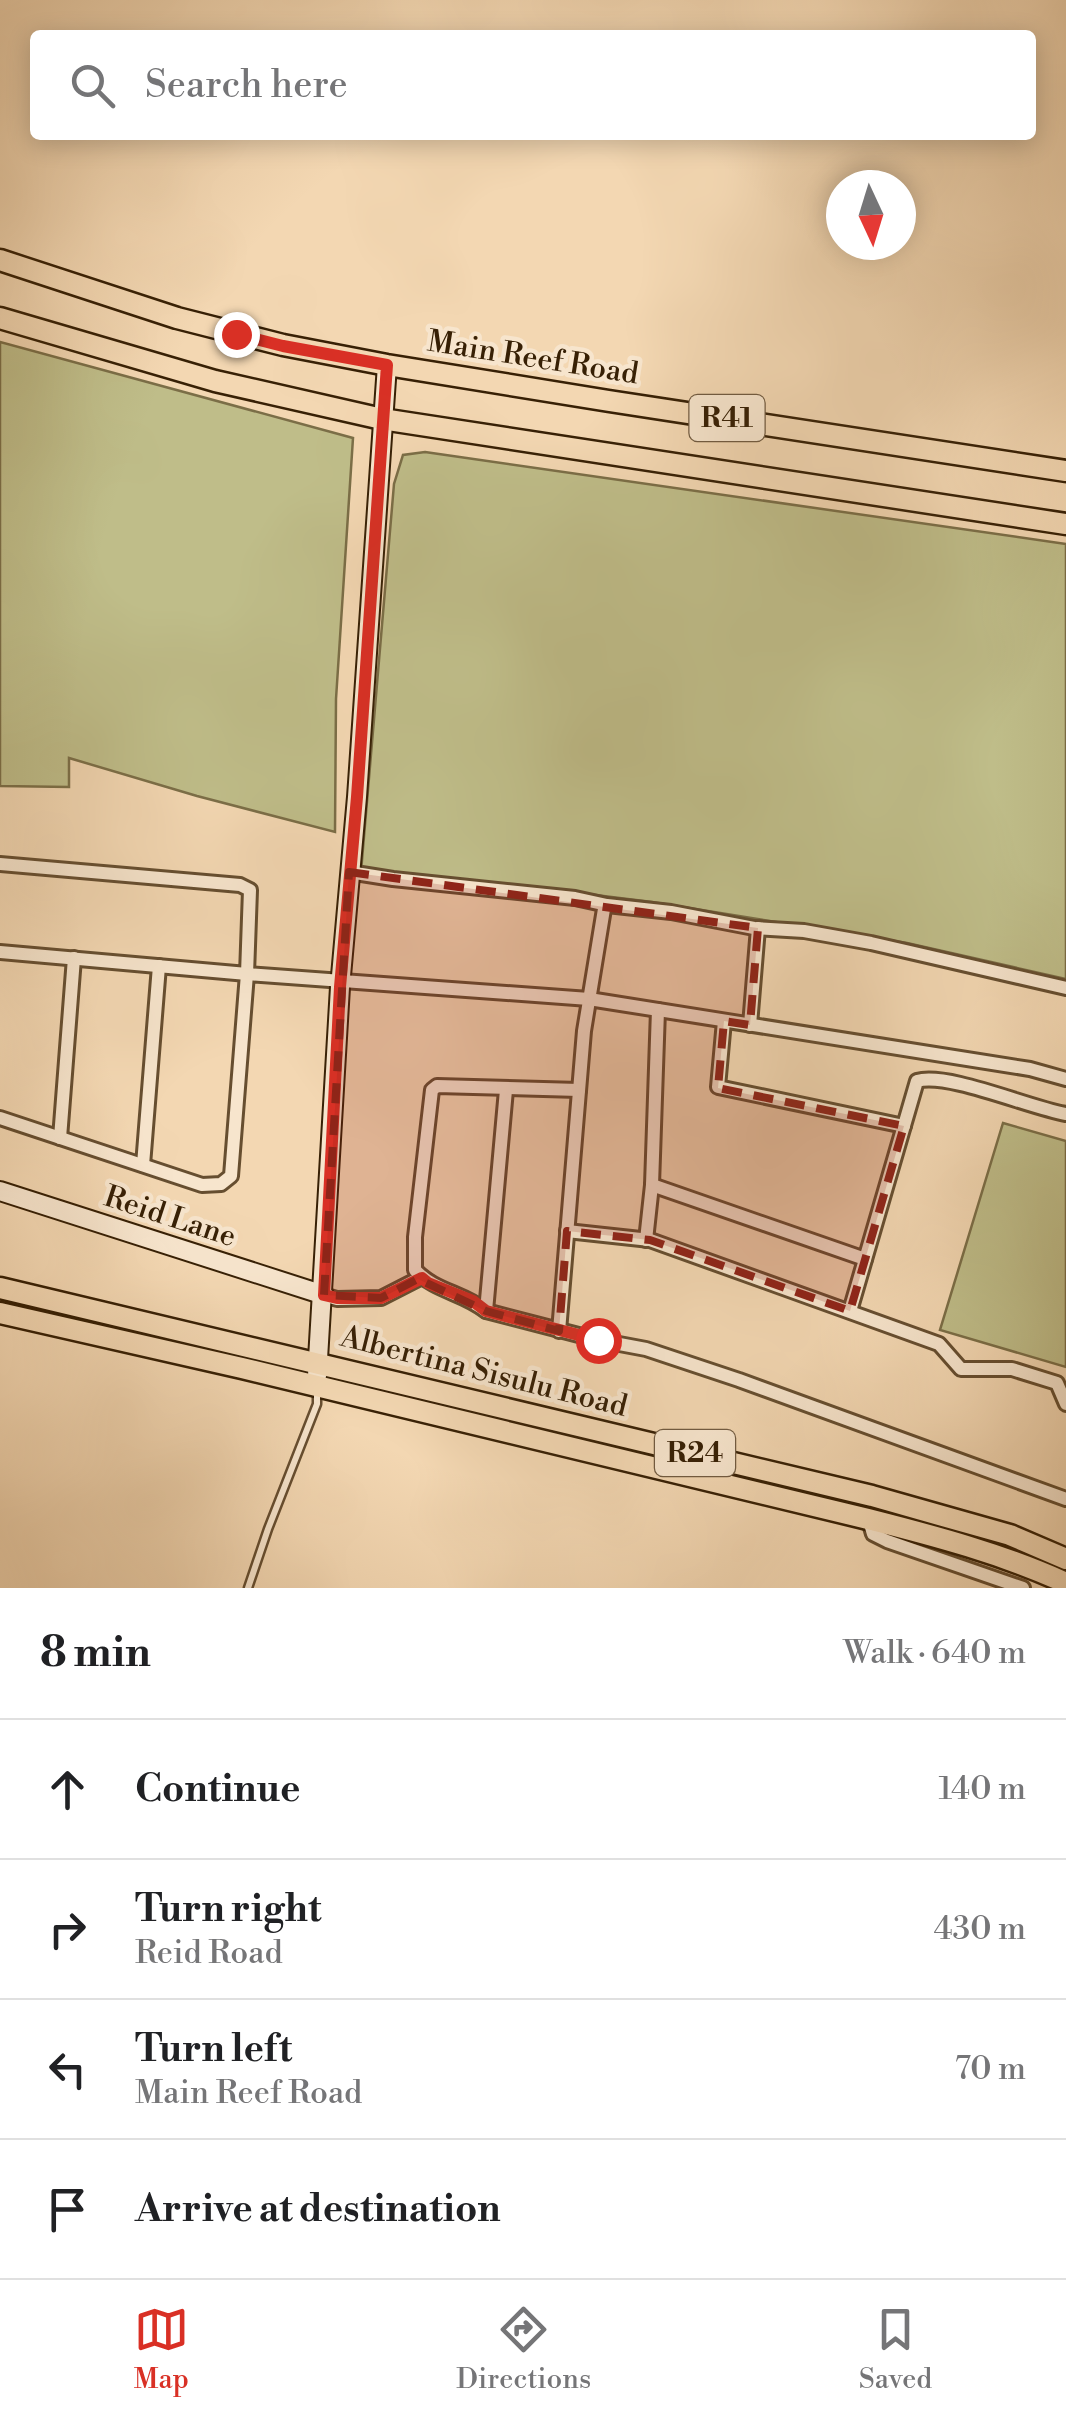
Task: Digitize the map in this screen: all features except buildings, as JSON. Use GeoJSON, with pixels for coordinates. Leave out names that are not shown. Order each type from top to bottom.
{"type":"FeatureCollection","features":[{"type":"Feature","properties":{"kind":"main road","name":"Main Reef Road"},"geometry":{"type":"LineString","coordinates":[[0,260],[177,318],[283,346],[1066,471]]}},
{"type":"Feature","properties":{"kind":"main road","name":"R41"},"geometry":{"type":"LineString","coordinates":[[0,318],[215,381],[382,419],[1066,524]]}},
{"type":"Feature","properties":{"kind":"main road","name":"Albertina Sisulu Road"},"geometry":{"type":"LineString","coordinates":[[0,1288],[872,1496],[1010,1534],[1066,1560]]}},
{"type":"Feature","properties":{"kind":"main road","name":"Albertina Sisulu Road"},"geometry":{"type":"LineString","coordinates":[[0,1312],[868,1519],[963,1544],[1066,1583]]}},
{"type":"Feature","properties":{"kind":"street"},"geometry":{"type":"LineString","coordinates":[[316,1387],[341,980],[387,365]]}},
{"type":"Feature","properties":{"kind":"street"},"geometry":{"type":"LineString","coordinates":[[0,864],[240,884],[250,890],[248,974],[231,1176],[221,1184],[202,1185],[0,1118]]}},
{"type":"Feature","properties":{"kind":"street"},"geometry":{"type":"LineString","coordinates":[[349,872],[575,898],[758,928],[804,931],[1066,988]]}},
{"type":"Feature","properties":{"kind":"street"},"geometry":{"type":"LineString","coordinates":[[558,1331],[579,1090],[604,909]]}},
{"type":"Feature","properties":{"kind":"street"},"geometry":{"type":"LineString","coordinates":[[750,1025],[758,928]]}},
{"type":"Feature","properties":{"kind":"street"},"geometry":{"type":"LineString","coordinates":[[0,952],[589,1000],[1030,1068],[1066,1078]]}},
{"type":"Feature","properties":{"kind":"street"},"geometry":{"type":"LineString","coordinates":[[60,1138],[74,958]]}},
{"type":"Feature","properties":{"kind":"street"},"geometry":{"type":"LineString","coordinates":[[144,1165],[159,966]]}},
{"type":"Feature","properties":{"kind":"street"},"geometry":{"type":"LineString","coordinates":[[646,1240],[652,1185],[658,1010]]}},
{"type":"Feature","properties":{"kind":"street"},"geometry":{"type":"LineString","coordinates":[[724,1021],[718,1087],[904,1126]]}},
{"type":"Feature","properties":{"kind":"street"},"geometry":{"type":"LineString","coordinates":[[850,1311],[917,1080],[926,1078],[977,1089],[1066,1114]]}},
{"type":"Feature","properties":{"kind":"street"},"geometry":{"type":"LineString","coordinates":[[579,1090],[437,1086],[432,1090],[415,1237],[415,1270],[428,1283],[473,1301],[486,1311],[646,1349],[1064,1498],[1066,1483]]}},
{"type":"Feature","properties":{"kind":"street"},"geometry":{"type":"LineString","coordinates":[[486,1311],[506,1090]]}},
{"type":"Feature","properties":{"kind":"street"},"geometry":{"type":"LineString","coordinates":[[652,1185],[866,1259]]}},
{"type":"Feature","properties":{"kind":"street","name":"Reid Lane"},"geometry":{"type":"LineString","coordinates":[[0,1192],[324,1295]]}},
{"type":"Feature","properties":{"kind":"street"},"geometry":{"type":"LineString","coordinates":[[567,1231],[646,1240],[939,1344],[961,1370],[1012,1369],[1058,1383],[1066,1404]]}},
{"type":"Feature","properties":{"kind":"street"},"geometry":{"type":"LineString","coordinates":[[324,1295],[381,1298],[422,1278]]}},
{"type":"Feature","properties":{"kind":"street"},"geometry":{"type":"LineString","coordinates":[[872,1496],[868,1519],[874,1534],[1024,1588]]}},
{"type":"Feature","properties":{"kind":"lane"},"geometry":{"type":"LineString","coordinates":[[248,1588],[317,1404],[316,1387]]}},
{"type":"Feature","properties":{"kind":"highlighted area"},"geometry":{"type":"Polygon","coordinates":[[[349,872],[758,928],[750,1025],[724,1021],[718,1088],[904,1126],[850,1311],[650,1240],[567,1231],[559,1331],[486,1311],[418,1279],[381,1298],[324,1295],[349,872]]]}},
{"type":"Feature","properties":{"kind":"shaded area"},"geometry":{"type":"Polygon","coordinates":[[[0,342],[353,438],[336,699],[335,832],[69,758],[69,787],[0,786],[0,342]]]}},
{"type":"Feature","properties":{"kind":"shaded area"},"geometry":{"type":"Polygon","coordinates":[[[425,452],[1066,544],[1066,979],[907,943],[652,902],[361,872],[394,484],[403,455],[425,452]]]}},
{"type":"Feature","properties":{"kind":"shaded area"},"geometry":{"type":"Polygon","coordinates":[[[1003,1123],[1066,1141],[1066,1367],[940,1330],[1003,1123]]]}},
{"type":"Feature","properties":{"kind":"route"},"geometry":{"type":"LineString","coordinates":[[236,334],[387,365],[340,987],[324,1295],[381,1298],[422,1278],[486,1311],[598,1340]]}}]}
